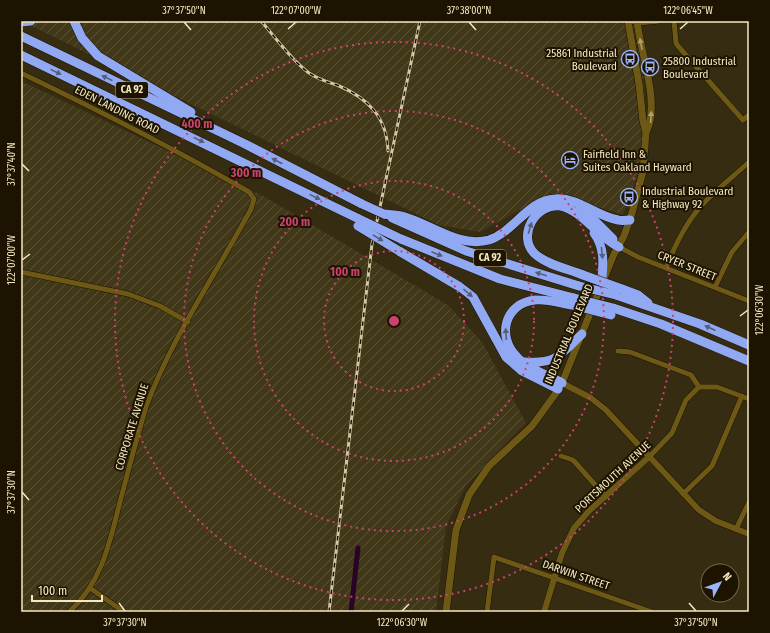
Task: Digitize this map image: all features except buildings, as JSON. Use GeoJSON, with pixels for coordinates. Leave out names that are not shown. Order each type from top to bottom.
{"type":"FeatureCollection","features":[{"type":"Feature","properties":{"kind":"highway"},"geometry":{"type":"LineString","coordinates":[[21,22],[31,21]]}},
{"type":"Feature","properties":{"kind":"highway"},"geometry":{"type":"LineString","coordinates":[[74,21],[82,38],[98,56],[148,87],[230,133],[243,143]]}},
{"type":"Feature","properties":{"kind":"highway","name":"CA 92"},"geometry":{"type":"LineString","coordinates":[[21,36],[243,143],[362,204],[384,214],[405,221],[466,251],[579,286],[619,292]]}},
{"type":"Feature","properties":{"kind":"highway","name":"CA 92"},"geometry":{"type":"LineString","coordinates":[[21,55],[334,206],[359,222],[500,279],[678,331],[749,361]]}},
{"type":"Feature","properties":{"kind":"highway"},"geometry":{"type":"LineString","coordinates":[[405,221],[466,241],[489,240],[500,235],[544,201],[556,198],[579,204],[618,220],[630,220]]}},
{"type":"Feature","properties":{"kind":"highway"},"geometry":{"type":"LineString","coordinates":[[579,204],[613,238],[619,247]]}},
{"type":"Feature","properties":{"kind":"highway"},"geometry":{"type":"LineString","coordinates":[[619,247],[610,243],[568,208],[550,207],[540,211],[532,220],[527,237],[533,251],[539,257],[619,292],[638,295],[654,307],[700,324],[749,345]]}},
{"type":"Feature","properties":{"kind":"highway"},"geometry":{"type":"LineString","coordinates":[[359,222],[399,251],[468,292],[478,305],[506,357],[512,364],[522,371],[560,386]]}},
{"type":"Feature","properties":{"kind":"highway"},"geometry":{"type":"LineString","coordinates":[[587,224],[601,247],[603,266],[602,287]]}},
{"type":"Feature","properties":{"kind":"highway"},"geometry":{"type":"LineString","coordinates":[[560,386],[523,362],[511,350],[506,334],[506,324],[515,307],[524,302],[537,300],[573,301]]}},
{"type":"Feature","properties":{"kind":"highway"},"geometry":{"type":"LineString","coordinates":[[523,362],[543,363],[557,358],[582,334]]}},
{"type":"Feature","properties":{"kind":"main road","name":"INDUSTRIAL BOULEVARD"},"geometry":{"type":"LineString","coordinates":[[628,21],[639,84],[643,121],[646,132]]}},
{"type":"Feature","properties":{"kind":"main road","name":"INDUSTRIAL BOULEVARD"},"geometry":{"type":"LineString","coordinates":[[446,612],[456,530],[469,495],[489,466],[532,426],[560,386],[602,287],[614,254],[619,247],[630,220],[642,173],[646,132],[651,121],[651,101],[636,22]]}},
{"type":"Feature","properties":{"kind":"street"},"geometry":{"type":"LineString","coordinates":[[636,22],[659,21]]}},
{"type":"Feature","properties":{"kind":"street"},"geometry":{"type":"LineString","coordinates":[[674,21],[676,43],[678,46],[743,120],[749,115]]}},
{"type":"Feature","properties":{"kind":"street","name":"EDEN LANDING ROAD"},"geometry":{"type":"LineString","coordinates":[[21,73],[119,121],[249,192],[254,199],[251,209]]}},
{"type":"Feature","properties":{"kind":"street"},"geometry":{"type":"LineString","coordinates":[[666,268],[680,236],[692,218],[703,204],[749,162]]}},
{"type":"Feature","properties":{"kind":"street","name":"CORPORATE AVENUE"},"geometry":{"type":"LineString","coordinates":[[69,612],[90,588],[101,569],[108,549],[151,393],[188,322],[251,209]]}},
{"type":"Feature","properties":{"kind":"street"},"geometry":{"type":"LineString","coordinates":[[715,287],[732,252],[749,232]]}},
{"type":"Feature","properties":{"kind":"street","name":"CRYER STREET"},"geometry":{"type":"LineString","coordinates":[[619,247],[666,268],[749,301]]}},
{"type":"Feature","properties":{"kind":"street"},"geometry":{"type":"LineString","coordinates":[[21,272],[128,294],[160,306],[188,322]]}},
{"type":"Feature","properties":{"kind":"street"},"geometry":{"type":"LineString","coordinates":[[618,351],[630,352],[691,375],[699,387],[717,387],[749,399]]}},
{"type":"Feature","properties":{"kind":"street"},"geometry":{"type":"LineString","coordinates":[[560,386],[599,403],[683,494],[707,516],[749,534]]}},
{"type":"Feature","properties":{"kind":"street","name":"PORTSMOUTH AVENUE"},"geometry":{"type":"LineString","coordinates":[[544,612],[562,553],[574,528],[606,496],[649,457],[672,433],[686,400],[699,387]]}},
{"type":"Feature","properties":{"kind":"street"},"geometry":{"type":"LineString","coordinates":[[683,494],[712,466],[742,396]]}},
{"type":"Feature","properties":{"kind":"street"},"geometry":{"type":"LineString","coordinates":[[560,456],[573,460],[606,496]]}},
{"type":"Feature","properties":{"kind":"street"},"geometry":{"type":"LineString","coordinates":[[736,529],[749,502]]}},
{"type":"Feature","properties":{"kind":"street","name":"DARWIN STREET"},"geometry":{"type":"LineString","coordinates":[[487,612],[494,558],[652,612]]}},
{"type":"Feature","properties":{"kind":"street"},"geometry":{"type":"LineString","coordinates":[[90,588],[124,612]]}},
{"type":"Feature","properties":{"kind":"shaded area"},"geometry":{"type":"Polygon","coordinates":[[[21,21],[640,21],[648,146],[623,215],[564,196],[538,200],[480,232],[439,225],[21,21]]]}},
{"type":"Feature","properties":{"kind":"shaded area"},"geometry":{"type":"Polygon","coordinates":[[[21,81],[265,197],[448,305],[482,342],[526,423],[466,485],[446,526],[436,612],[21,612],[21,81]]]}},
{"type":"Feature","properties":{"kind":"waterway"},"geometry":{"type":"LineString","coordinates":[[351,612],[358,548]]}},
{"type":"Feature","properties":{"kind":"railway"},"geometry":{"type":"LineString","coordinates":[[261,21],[302,68],[319,79],[348,90],[358,96],[374,110],[384,128],[388,151]]}},
{"type":"Feature","properties":{"kind":"railway"},"geometry":{"type":"LineString","coordinates":[[329,612],[372,244],[420,21]]}},
{"type":"Feature","properties":{"kind":"place","name":"25861 Industrial Boulevard"},"geometry":{"type":"Point","coordinates":[630,59]}},
{"type":"Feature","properties":{"kind":"place","name":"25800 Industrial Boulevard"},"geometry":{"type":"Point","coordinates":[650,67]}},
{"type":"Feature","properties":{"kind":"place","name":"Fairfield Inn & Suites Oakland Hayward"},"geometry":{"type":"Point","coordinates":[570,160]}},
{"type":"Feature","properties":{"kind":"place","name":"Industrial Boulevard & Highway 92"},"geometry":{"type":"Point","coordinates":[629,197]}}]}
